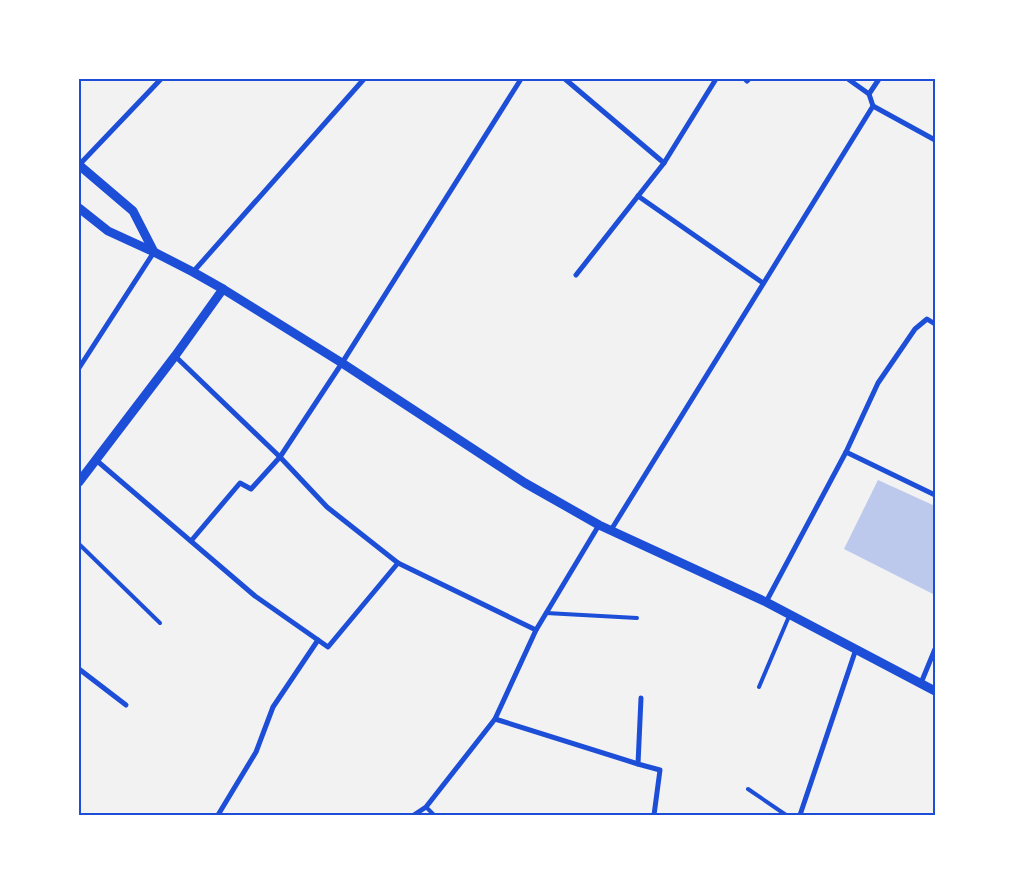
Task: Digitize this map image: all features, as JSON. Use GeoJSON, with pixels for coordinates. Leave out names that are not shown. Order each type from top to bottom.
{"type":"FeatureCollection","features":[{"type":"Feature","properties":{"kind":"street"},"geometry":{"type":"LineString","coordinates":[[154,252],[133,211],[79,165],[161,79]]}},
{"type":"Feature","properties":{"kind":"street"},"geometry":{"type":"LineString","coordinates":[[193,272],[364,79]]}},
{"type":"Feature","properties":{"kind":"street"},"geometry":{"type":"LineString","coordinates":[[191,541],[240,483],[251,489],[280,457],[342,363],[521,79]]}},
{"type":"Feature","properties":{"kind":"street"},"geometry":{"type":"LineString","coordinates":[[565,79],[664,162]]}},
{"type":"Feature","properties":{"kind":"street"},"geometry":{"type":"LineString","coordinates":[[576,275],[664,162],[716,79]]}},
{"type":"Feature","properties":{"kind":"street"},"geometry":{"type":"LineString","coordinates":[[744,79],[747,81],[749,79]]}},
{"type":"Feature","properties":{"kind":"street"},"geometry":{"type":"LineString","coordinates":[[848,79],[869,94],[873,106],[935,140]]}},
{"type":"Feature","properties":{"kind":"street"},"geometry":{"type":"LineString","coordinates":[[869,94],[879,79]]}},
{"type":"Feature","properties":{"kind":"street"},"geometry":{"type":"LineString","coordinates":[[611,530],[873,106]]}},
{"type":"Feature","properties":{"kind":"street"},"geometry":{"type":"LineString","coordinates":[[638,196],[763,283]]}},
{"type":"Feature","properties":{"kind":"street"},"geometry":{"type":"LineString","coordinates":[[79,208],[108,231],[154,252],[223,289],[342,363],[525,483],[599,525],[766,602],[935,691]]}},
{"type":"Feature","properties":{"kind":"street"},"geometry":{"type":"LineString","coordinates":[[79,368],[154,252]]}},
{"type":"Feature","properties":{"kind":"street"},"geometry":{"type":"LineString","coordinates":[[79,482],[175,356],[223,289]]}},
{"type":"Feature","properties":{"kind":"street"},"geometry":{"type":"LineString","coordinates":[[766,602],[846,452],[878,383],[915,329],[926,319],[935,324]]}},
{"type":"Feature","properties":{"kind":"street"},"geometry":{"type":"LineString","coordinates":[[175,356],[280,457],[327,507],[398,563],[536,630]]}},
{"type":"Feature","properties":{"kind":"street"},"geometry":{"type":"LineString","coordinates":[[846,452],[935,495]]}},
{"type":"Feature","properties":{"kind":"street"},"geometry":{"type":"LineString","coordinates":[[96,460],[255,596],[328,648],[398,563]]}},
{"type":"Feature","properties":{"kind":"street"},"geometry":{"type":"LineString","coordinates":[[414,815],[426,807],[495,719],[536,630],[599,525]]}},
{"type":"Feature","properties":{"kind":"street"},"geometry":{"type":"LineString","coordinates":[[218,815],[256,752],[273,707],[318,640]]}},
{"type":"Feature","properties":{"kind":"street"},"geometry":{"type":"LineString","coordinates":[[800,815],[856,649]]}},
{"type":"Feature","properties":{"kind":"street"},"geometry":{"type":"LineString","coordinates":[[920,683],[935,649]]}},
{"type":"Feature","properties":{"kind":"street"},"geometry":{"type":"LineString","coordinates":[[79,669],[126,705]]}},
{"type":"Feature","properties":{"kind":"street"},"geometry":{"type":"LineString","coordinates":[[638,764],[642,698]]}},
{"type":"Feature","properties":{"kind":"street"},"geometry":{"type":"LineString","coordinates":[[495,719],[660,770],[654,815]]}},
{"type":"Feature","properties":{"kind":"lane"},"geometry":{"type":"LineString","coordinates":[[79,544],[160,624]]}},
{"type":"Feature","properties":{"kind":"lane"},"geometry":{"type":"LineString","coordinates":[[546,614],[637,618]]}},
{"type":"Feature","properties":{"kind":"lane"},"geometry":{"type":"LineString","coordinates":[[759,687],[790,614]]}},
{"type":"Feature","properties":{"kind":"lane"},"geometry":{"type":"LineString","coordinates":[[748,789],[786,815]]}},
{"type":"Feature","properties":{"kind":"lane"},"geometry":{"type":"LineString","coordinates":[[426,807],[434,815]]}},
{"type":"Feature","properties":{"kind":"building"},"geometry":{"type":"Polygon","coordinates":[[[878,480],[935,506],[935,590],[933,594],[844,549],[878,480]]]}}]}
